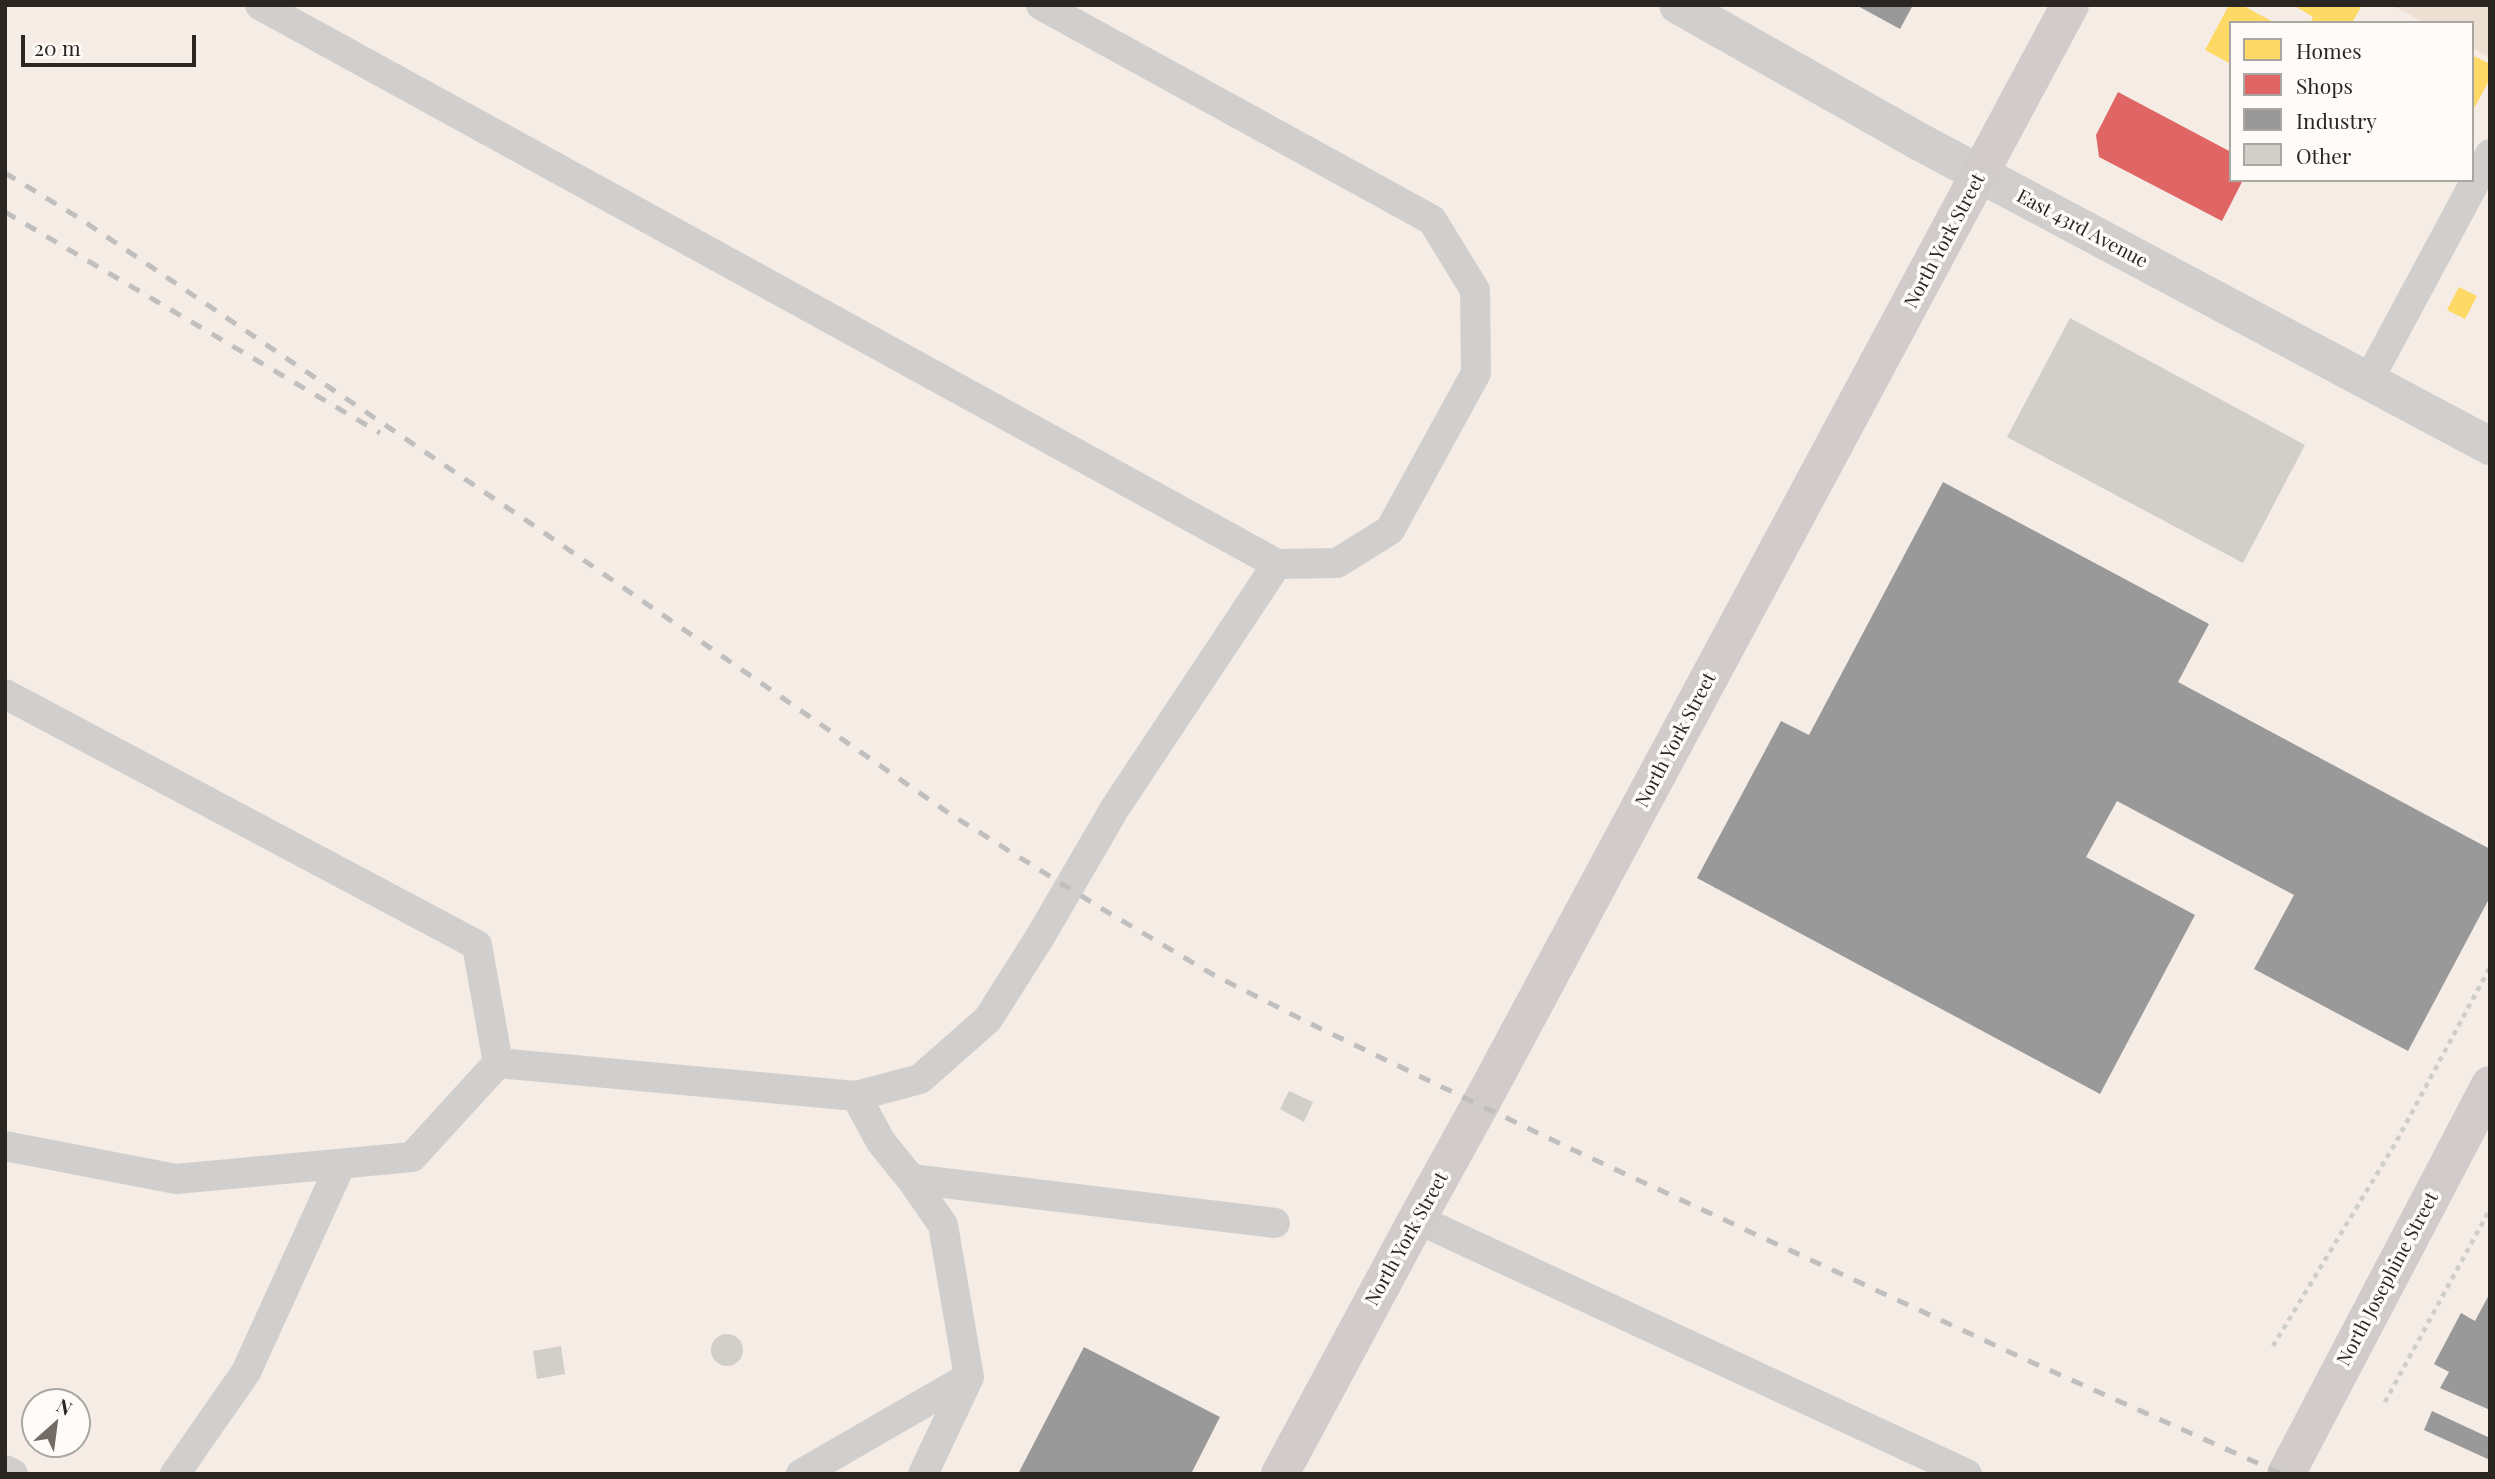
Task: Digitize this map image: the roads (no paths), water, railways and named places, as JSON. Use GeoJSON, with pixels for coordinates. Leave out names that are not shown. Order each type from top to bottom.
{"type":"FeatureCollection","features":[{"type":"Feature","properties":{"kind":"main road","name":"North York Street"},"geometry":{"type":"LineString","coordinates":[[1280,1474],[2070,5]]}},
{"type":"Feature","properties":{"kind":"main road","name":"North Josephine Street"},"geometry":{"type":"LineString","coordinates":[[2286,1474],[2490,1085]]}},
{"type":"Feature","properties":{"kind":"street","name":"East 43rd Avenue"},"geometry":{"type":"LineString","coordinates":[[1678,5],[1981,174],[2490,446]]}},
{"type":"Feature","properties":{"kind":"lane"},"geometry":{"type":"LineString","coordinates":[[260,5],[1277,564],[1337,563],[1390,530],[1476,373],[1475,290],[1432,220],[1041,5]]}},
{"type":"Feature","properties":{"kind":"lane"},"geometry":{"type":"LineString","coordinates":[[2368,381],[2490,154]]}},
{"type":"Feature","properties":{"kind":"lane"},"geometry":{"type":"LineString","coordinates":[[498,1063],[856,1096],[920,1079],[988,1019],[1040,937],[1115,808],[1277,564]]}},
{"type":"Feature","properties":{"kind":"lane"},"geometry":{"type":"LineString","coordinates":[[5,694],[477,945],[498,1063]]}},
{"type":"Feature","properties":{"kind":"lane"},"geometry":{"type":"LineString","coordinates":[[5,1146],[176,1179],[412,1157],[498,1063]]}},
{"type":"Feature","properties":{"kind":"lane"},"geometry":{"type":"LineString","coordinates":[[856,1096],[881,1142],[943,1225],[969,1377],[923,1474]]}},
{"type":"Feature","properties":{"kind":"lane"},"geometry":{"type":"LineString","coordinates":[[174,1474],[246,1372],[341,1164]]}},
{"type":"Feature","properties":{"kind":"lane"},"geometry":{"type":"LineString","coordinates":[[911,1179],[1275,1223]]}},
{"type":"Feature","properties":{"kind":"lane"},"geometry":{"type":"LineString","coordinates":[[1417,1219],[1967,1474]]}},
{"type":"Feature","properties":{"kind":"lane"},"geometry":{"type":"LineString","coordinates":[[801,1474],[969,1377]]}},
{"type":"Feature","properties":{"kind":"lane"},"geometry":{"type":"LineString","coordinates":[[5,1470],[13,1474]]}},
{"type":"Feature","properties":{"kind":"railway"},"geometry":{"type":"LineString","coordinates":[[5,173],[79,218],[530,523],[950,814],[1212,974],[1567,1147],[2029,1361],[2282,1474]]}},
{"type":"Feature","properties":{"kind":"railway"},"geometry":{"type":"LineString","coordinates":[[5,212],[380,433]]}}]}
